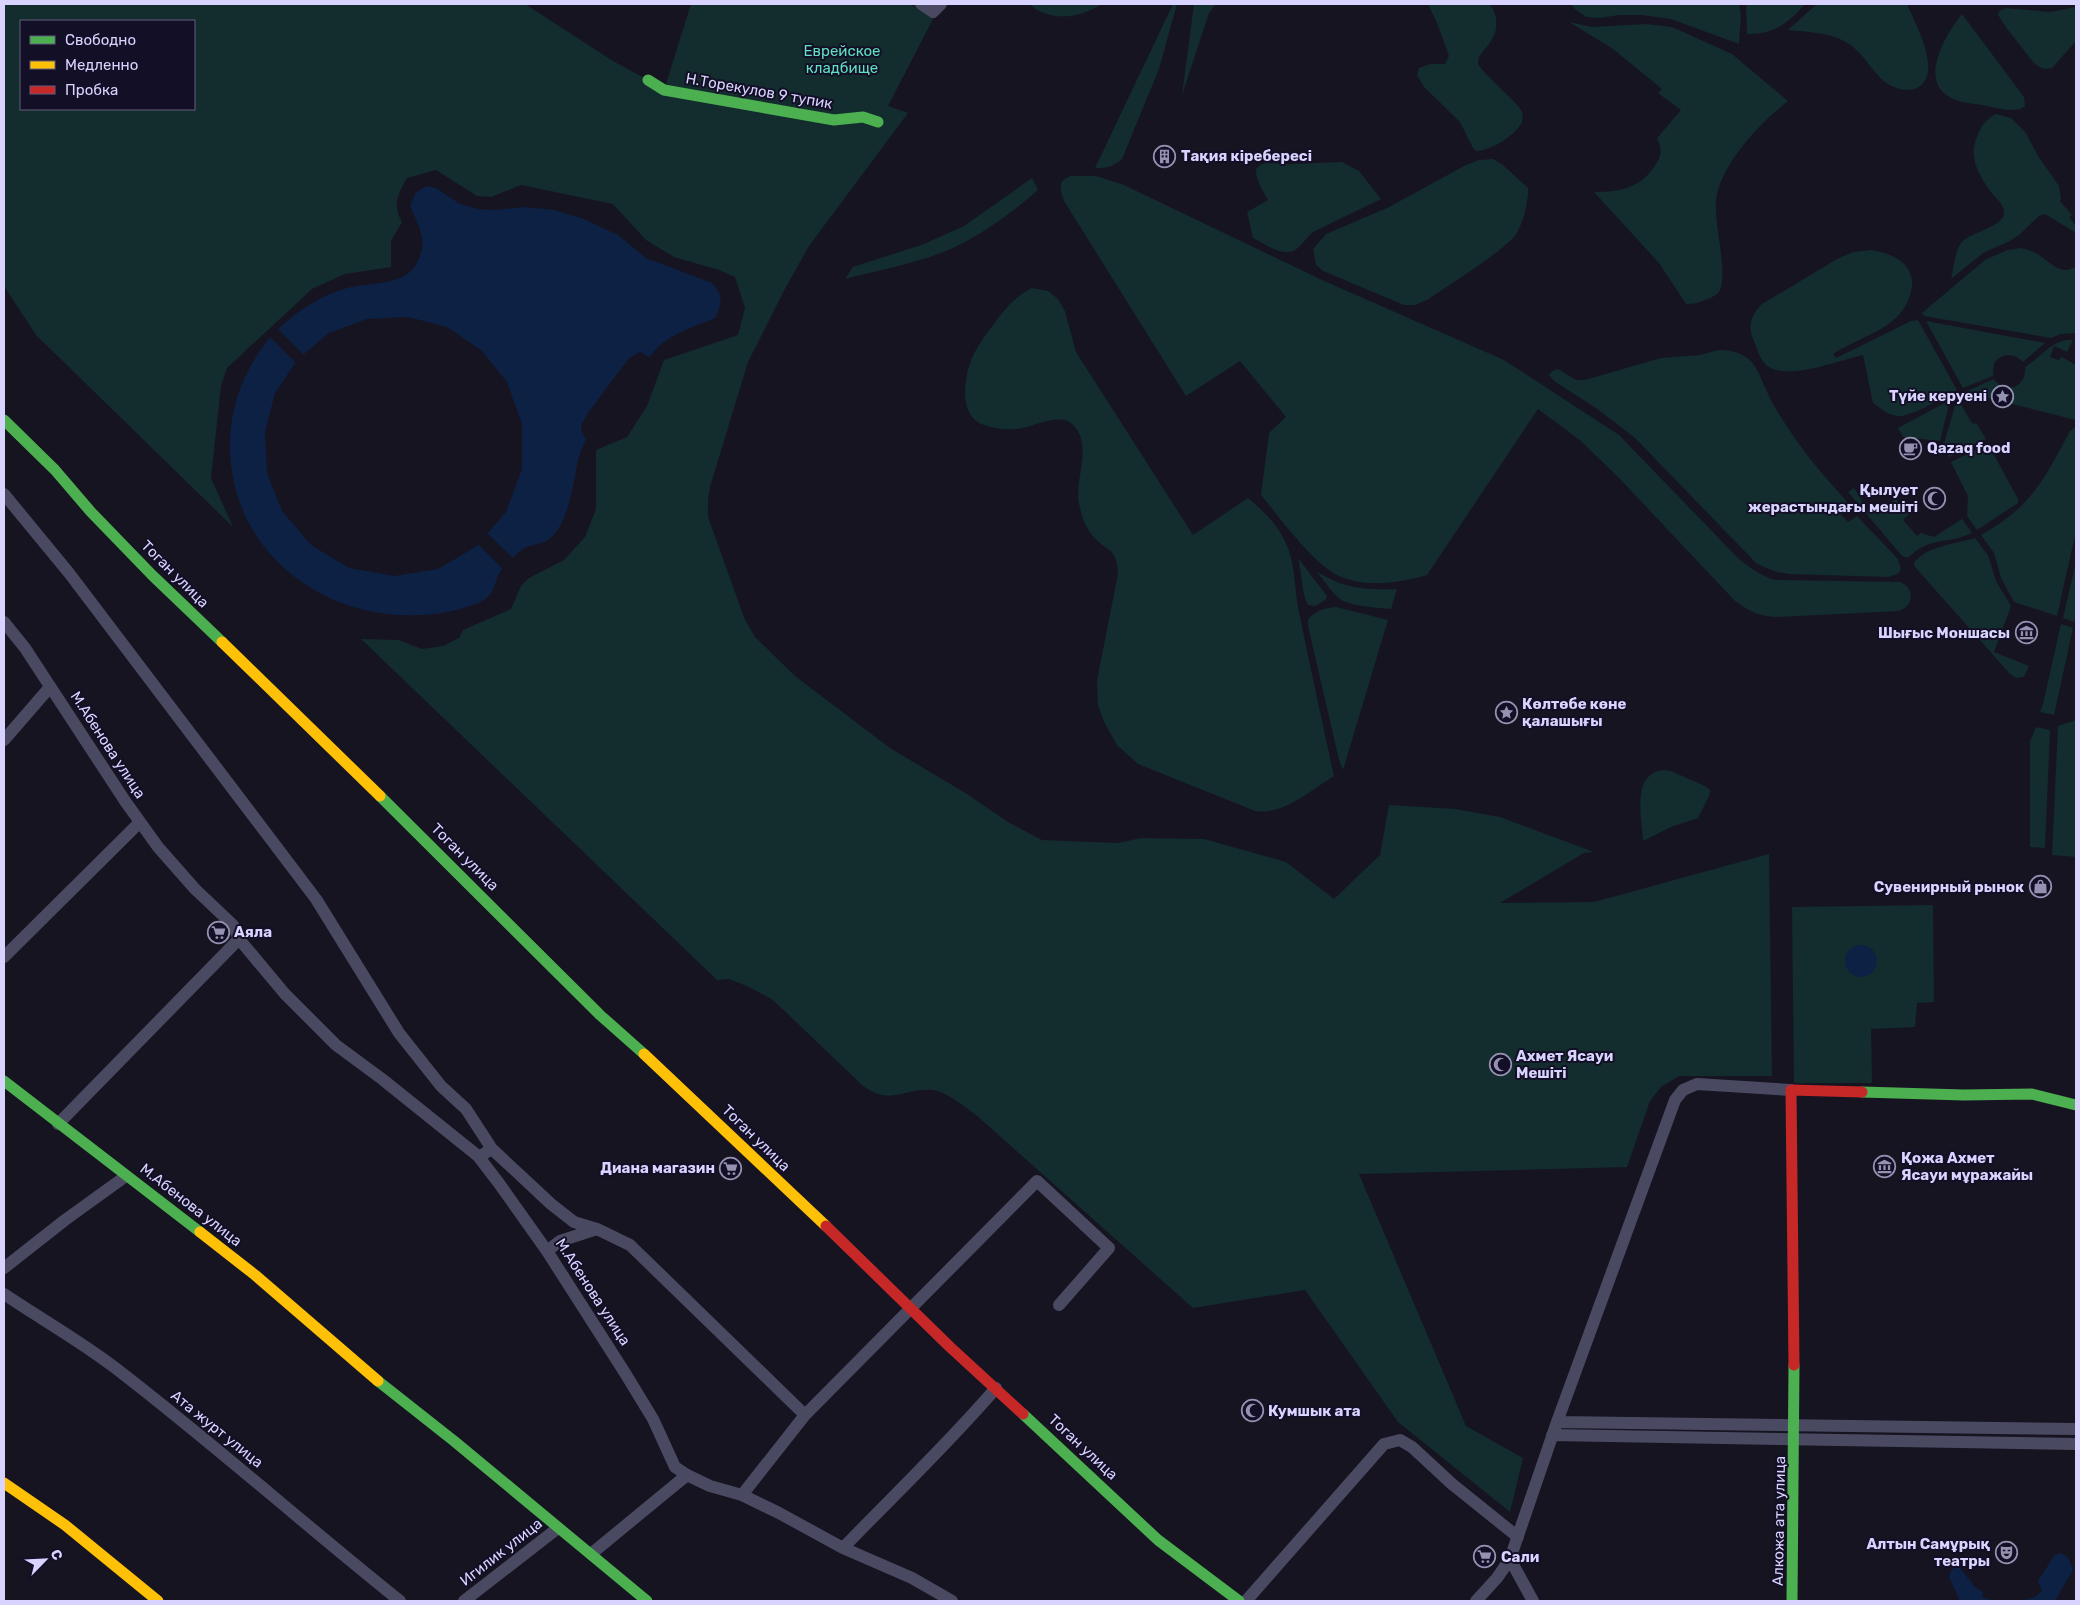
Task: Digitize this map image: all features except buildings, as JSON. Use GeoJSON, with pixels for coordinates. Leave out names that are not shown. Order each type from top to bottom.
{"type":"FeatureCollection","features":[{"type":"Feature","properties":{"kind":"street"},"geometry":{"type":"LineString","coordinates":[[921,4],[933,12],[941,4]]}},
{"type":"Feature","properties":{"kind":"street","name":"Н.Торекулов 9 тупик"},"geometry":{"type":"LineString","coordinates":[[648,80],[664,90],[834,120],[863,117],[878,122]]}},
{"type":"Feature","properties":{"kind":"street","name":"Тоган улица"},"geometry":{"type":"LineString","coordinates":[[4,420],[55,470],[91,512],[152,575],[298,714],[600,1015],[663,1071],[912,1308],[950,1347],[1158,1540],[1239,1601]]}},
{"type":"Feature","properties":{"kind":"street"},"geometry":{"type":"LineString","coordinates":[[4,494],[69,573],[316,899],[400,1033],[441,1086],[466,1109],[492,1149],[551,1204],[574,1222],[597,1229],[630,1245],[805,1415]]}},
{"type":"Feature","properties":{"kind":"street","name":"М.Абенова улица"},"geometry":{"type":"LineString","coordinates":[[4,622],[25,648],[158,847],[195,889],[233,925],[239,939],[284,994],[336,1046],[382,1079],[478,1156],[547,1251],[648,1412],[675,1467],[687,1476],[710,1486],[742,1495],[843,1548],[912,1578],[952,1601]]}},
{"type":"Feature","properties":{"kind":"street","name":"М.Абенова улица"},"geometry":{"type":"LineString","coordinates":[[4,740],[50,687]]}},
{"type":"Feature","properties":{"kind":"street","name":"М.Абенова улица"},"geometry":{"type":"LineString","coordinates":[[4,957],[140,822]]}},
{"type":"Feature","properties":{"kind":"street"},"geometry":{"type":"LineString","coordinates":[[58,1124],[239,939]]}},
{"type":"Feature","properties":{"kind":"street","name":"М.Абенова улица"},"geometry":{"type":"LineString","coordinates":[[4,1081],[255,1275],[356,1364],[454,1441],[648,1601]]}},
{"type":"Feature","properties":{"kind":"street"},"geometry":{"type":"LineString","coordinates":[[1476,1601],[1497,1578],[1510,1559],[1557,1422],[1675,1100],[1683,1090],[1697,1084],[1791,1090],[1964,1095],[2032,1094],[2076,1105]]}},
{"type":"Feature","properties":{"kind":"street","name":"Алкожа ата улица"},"geometry":{"type":"LineString","coordinates":[[1791,1090],[1795,1425],[1792,1601]]}},
{"type":"Feature","properties":{"kind":"street"},"geometry":{"type":"LineString","coordinates":[[478,1156],[492,1149]]}},
{"type":"Feature","properties":{"kind":"street"},"geometry":{"type":"LineString","coordinates":[[4,1268],[65,1220],[126,1176]]}},
{"type":"Feature","properties":{"kind":"street"},"geometry":{"type":"LineString","coordinates":[[742,1495],[805,1415],[1037,1181],[1109,1248],[1059,1305]]}},
{"type":"Feature","properties":{"kind":"street"},"geometry":{"type":"LineString","coordinates":[[547,1251],[560,1241],[597,1229]]}},
{"type":"Feature","properties":{"kind":"street","name":"Ата журт улица"},"geometry":{"type":"LineString","coordinates":[[4,1294],[116,1369],[268,1491],[340,1553],[400,1601]]}},
{"type":"Feature","properties":{"kind":"street"},"geometry":{"type":"LineString","coordinates":[[843,1548],[915,1472],[963,1427],[996,1388]]}},
{"type":"Feature","properties":{"kind":"street"},"geometry":{"type":"LineString","coordinates":[[1557,1422],[2076,1429]]}},
{"type":"Feature","properties":{"kind":"street"},"geometry":{"type":"LineString","coordinates":[[1552,1436],[2076,1444]]}},
{"type":"Feature","properties":{"kind":"street"},"geometry":{"type":"LineString","coordinates":[[1246,1601],[1384,1444],[1400,1440],[1412,1447],[1452,1484],[1518,1537]]}},
{"type":"Feature","properties":{"kind":"street"},"geometry":{"type":"LineString","coordinates":[[591,1554],[687,1476]]}},
{"type":"Feature","properties":{"kind":"street"},"geometry":{"type":"LineString","coordinates":[[4,1483],[65,1526],[158,1601]]}},
{"type":"Feature","properties":{"kind":"street","name":"Игилик улица"},"geometry":{"type":"LineString","coordinates":[[464,1601],[558,1528]]}},
{"type":"Feature","properties":{"kind":"street"},"geometry":{"type":"LineString","coordinates":[[1510,1559],[1533,1601]]}},
{"type":"Feature","properties":{"kind":"green space","name":"Еврейское кладбище"},"geometry":{"type":"Polygon","coordinates":[[[4,4],[525,4],[613,61],[665,87],[691,4],[910,4],[933,19],[888,106],[908,113],[809,246],[786,287],[748,362],[710,487],[708,517],[745,620],[755,637],[795,676],[890,748],[967,794],[1008,822],[1042,840],[1118,843],[1141,838],[1204,839],[1286,862],[1334,899],[1380,855],[1389,805],[1455,809],[1500,817],[1594,852],[1584,853],[1500,903],[1594,902],[1769,854],[1772,1076],[1679,1076],[1661,1087],[1650,1101],[1627,1167],[1359,1174],[1466,1426],[1523,1458],[1510,1512],[1398,1422],[1305,1290],[1193,1308],[976,1115],[961,1104],[943,1093],[932,1090],[913,1091],[889,1096],[872,1091],[862,1085],[773,1000],[729,979],[717,980],[361,639],[399,640],[422,649],[443,646],[459,638],[463,630],[511,609],[521,586],[529,578],[564,560],[585,537],[596,509],[596,450],[627,437],[647,406],[664,360],[738,335],[745,308],[735,277],[719,270],[674,257],[646,240],[613,204],[521,185],[491,197],[477,196],[436,170],[407,178],[397,200],[397,210],[402,222],[391,241],[391,267],[345,274],[312,289],[227,368],[221,386],[211,478],[233,527],[36,335],[4,286],[4,4]]]}},
{"type":"Feature","properties":{"kind":"green space"},"geometry":{"type":"Polygon","coordinates":[[[1029,4],[1102,4],[1084,13],[1056,16],[1038,10],[1029,4]]]}},
{"type":"Feature","properties":{"kind":"green space"},"geometry":{"type":"Polygon","coordinates":[[[1173,4],[1177,4],[1159,69],[1122,159],[1110,167],[1095,168],[1173,4]]]}},
{"type":"Feature","properties":{"kind":"green space"},"geometry":{"type":"Polygon","coordinates":[[[1194,4],[1216,4],[1209,13],[1182,95],[1194,4]]]}},
{"type":"Feature","properties":{"kind":"green space"},"geometry":{"type":"Polygon","coordinates":[[[1428,4],[1489,4],[1494,12],[1496,27],[1494,37],[1481,54],[1478,64],[1520,108],[1523,116],[1522,122],[1516,130],[1508,138],[1495,146],[1476,151],[1460,122],[1424,87],[1417,75],[1419,68],[1430,64],[1445,64],[1449,56],[1428,4]]]}},
{"type":"Feature","properties":{"kind":"green space"},"geometry":{"type":"Polygon","coordinates":[[[1571,4],[1739,4],[1741,15],[1739,44],[1671,19],[1641,15],[1619,15],[1600,18],[1586,17],[1571,4]]]}},
{"type":"Feature","properties":{"kind":"green space"},"geometry":{"type":"Polygon","coordinates":[[[1746,4],[1805,4],[1793,17],[1773,30],[1757,34],[1747,34],[1746,4]]]}},
{"type":"Feature","properties":{"kind":"green space"},"geometry":{"type":"Polygon","coordinates":[[[1817,4],[1907,4],[1921,35],[1928,60],[1928,72],[1925,81],[1913,89],[1906,90],[1895,87],[1882,80],[1863,57],[1844,41],[1824,34],[1788,30],[1817,4]]]}},
{"type":"Feature","properties":{"kind":"green space"},"geometry":{"type":"Polygon","coordinates":[[[2076,7],[2076,41],[2049,69],[2042,68],[2034,63],[1998,15],[1999,11],[2006,8],[2050,12],[2076,7]]]}},
{"type":"Feature","properties":{"kind":"green space"},"geometry":{"type":"Polygon","coordinates":[[[1962,14],[2024,97],[2025,106],[2020,109],[2011,110],[1964,102],[1948,96],[1940,88],[1936,79],[1938,55],[1949,32],[1962,14]]]}},
{"type":"Feature","properties":{"kind":"green space"},"geometry":{"type":"Polygon","coordinates":[[[1569,22],[1592,27],[1646,24],[1672,27],[1732,54],[1788,101],[1745,143],[1721,181],[1717,194],[1716,217],[1722,274],[1718,293],[1712,297],[1698,303],[1686,304],[1659,263],[1594,192],[1613,191],[1630,187],[1644,178],[1656,164],[1660,155],[1660,145],[1657,138],[1681,110],[1658,93],[1662,89],[1613,49],[1569,22]]]}},
{"type":"Feature","properties":{"kind":"green space"},"geometry":{"type":"Polygon","coordinates":[[[1996,114],[2011,118],[2026,133],[2038,156],[2059,186],[2060,201],[2072,215],[2069,217],[2076,226],[2076,233],[2045,214],[2039,216],[2019,235],[1983,253],[1951,279],[1961,243],[1968,237],[1994,225],[2003,217],[2003,208],[1980,175],[1974,153],[1974,145],[1982,126],[1989,118],[1996,114]]]}},
{"type":"Feature","properties":{"kind":"green space"},"geometry":{"type":"Polygon","coordinates":[[[1493,159],[1503,165],[1528,188],[1527,204],[1519,229],[1501,249],[1429,299],[1415,305],[1404,305],[1323,271],[1316,265],[1313,249],[1326,234],[1389,207],[1466,165],[1479,160],[1493,159]]]}},
{"type":"Feature","properties":{"kind":"green space"},"geometry":{"type":"Polygon","coordinates":[[[1342,162],[1359,171],[1381,199],[1314,232],[1295,250],[1289,252],[1271,248],[1253,238],[1247,212],[1268,200],[1257,177],[1256,169],[1260,165],[1266,163],[1342,162]]]}},
{"type":"Feature","properties":{"kind":"green space"},"geometry":{"type":"Polygon","coordinates":[[[1071,176],[1096,176],[1124,185],[1322,280],[1504,360],[1619,435],[1737,557],[1764,576],[1775,580],[1900,582],[1910,592],[1911,597],[1908,605],[1899,611],[1777,617],[1765,616],[1750,611],[1735,601],[1618,477],[1581,441],[1538,409],[1427,575],[1383,583],[1360,582],[1339,576],[1329,570],[1308,551],[1261,495],[1269,433],[1286,417],[1240,361],[1186,396],[1064,201],[1061,186],[1063,180],[1071,176]]]}},
{"type":"Feature","properties":{"kind":"green space"},"geometry":{"type":"Polygon","coordinates":[[[1032,178],[1038,190],[1012,211],[970,240],[939,254],[904,265],[845,279],[853,267],[924,244],[964,226],[1032,178]]]}},
{"type":"Feature","properties":{"kind":"green space"},"geometry":{"type":"Polygon","coordinates":[[[2021,248],[2038,255],[2059,269],[2070,269],[2076,266],[2076,333],[2061,334],[2051,338],[1924,316],[1922,313],[1985,260],[2007,250],[2021,248]]]}},
{"type":"Feature","properties":{"kind":"green space"},"geometry":{"type":"Polygon","coordinates":[[[1871,250],[1895,257],[1905,265],[1912,279],[1910,295],[1905,307],[1888,324],[1833,354],[1836,358],[1911,321],[1918,320],[1957,390],[1903,416],[1890,414],[1873,403],[1863,355],[1800,371],[1775,370],[1766,365],[1762,360],[1752,336],[1751,321],[1755,312],[1762,304],[1837,259],[1853,252],[1871,250]]]}},
{"type":"Feature","properties":{"kind":"green space"},"geometry":{"type":"Polygon","coordinates":[[[1032,288],[1048,291],[1058,299],[1065,311],[1076,352],[1193,535],[1248,498],[1271,520],[1285,540],[1292,564],[1299,612],[1334,776],[1296,801],[1276,810],[1255,811],[1138,764],[1117,745],[1104,722],[1098,705],[1097,680],[1118,574],[1113,554],[1089,532],[1081,513],[1078,494],[1083,452],[1082,441],[1072,424],[1060,419],[1018,429],[1001,429],[979,423],[968,410],[965,396],[966,378],[970,362],[977,348],[1018,296],[1032,288]]]}},
{"type":"Feature","properties":{"kind":"green space"},"geometry":{"type":"Polygon","coordinates":[[[1926,321],[2045,343],[2023,362],[2012,355],[2001,357],[1994,363],[1993,376],[1963,388],[1926,321]]]}},
{"type":"Feature","properties":{"kind":"green space"},"geometry":{"type":"Polygon","coordinates":[[[2066,340],[2073,340],[2067,352],[2054,346],[2050,357],[2058,360],[2062,357],[2076,365],[2076,420],[1965,392],[1994,379],[2004,387],[2014,387],[2023,380],[2025,367],[2049,348],[2066,340]]]}},
{"type":"Feature","properties":{"kind":"green space"},"geometry":{"type":"Polygon","coordinates":[[[1718,350],[1740,354],[1751,361],[1773,404],[1797,441],[1848,503],[1838,512],[1848,522],[1857,516],[1898,559],[1901,569],[1898,574],[1888,577],[1789,574],[1776,572],[1757,564],[1635,438],[1596,408],[1554,381],[1549,375],[1552,371],[1558,369],[1576,380],[1585,380],[1661,358],[1700,355],[1718,350]]]}},
{"type":"Feature","properties":{"kind":"green space"},"geometry":{"type":"Polygon","coordinates":[[[1957,398],[1972,423],[1977,424],[1986,439],[1949,457],[1943,447],[1957,398]]]}},
{"type":"Feature","properties":{"kind":"green space"},"geometry":{"type":"Polygon","coordinates":[[[1950,400],[1940,441],[1903,437],[1898,428],[1950,400]]]}},
{"type":"Feature","properties":{"kind":"green space"},"geometry":{"type":"Polygon","coordinates":[[[2075,427],[2076,531],[2057,616],[2014,602],[2001,578],[1994,553],[1981,535],[2013,514],[2024,503],[2052,464],[2070,431],[2075,427]]]}},
{"type":"Feature","properties":{"kind":"green space"},"geometry":{"type":"Polygon","coordinates":[[[1988,444],[2018,499],[2018,503],[1977,530],[1967,516],[1968,496],[1951,462],[1988,444]]]}},
{"type":"Feature","properties":{"kind":"green space"},"geometry":{"type":"Polygon","coordinates":[[[1854,488],[1870,514],[1896,499],[1909,514],[1903,520],[1917,536],[1921,533],[1934,537],[1962,519],[1972,533],[1963,537],[1924,546],[1908,558],[1902,556],[1848,492],[1854,488]]]}},
{"type":"Feature","properties":{"kind":"green space"},"geometry":{"type":"Polygon","coordinates":[[[1975,538],[1988,555],[1996,581],[2011,606],[1994,652],[2029,666],[2024,677],[2016,678],[2010,674],[1915,567],[1914,563],[1919,557],[1933,549],[1975,538]]]}},
{"type":"Feature","properties":{"kind":"green space"},"geometry":{"type":"Polygon","coordinates":[[[1298,558],[1327,596],[1326,599],[1316,606],[1308,605],[1306,600],[1298,558]]]}},
{"type":"Feature","properties":{"kind":"green space"},"geometry":{"type":"Polygon","coordinates":[[[2076,562],[2076,611],[2074,622],[2063,618],[2076,562]]]}},
{"type":"Feature","properties":{"kind":"green space"},"geometry":{"type":"Polygon","coordinates":[[[1316,571],[1336,582],[1355,587],[1397,589],[1391,609],[1365,606],[1340,599],[1316,571]]]}},
{"type":"Feature","properties":{"kind":"green space"},"geometry":{"type":"Polygon","coordinates":[[[1336,607],[1388,620],[1343,770],[1339,760],[1308,626],[1308,620],[1314,614],[1324,609],[1336,607]]]}},
{"type":"Feature","properties":{"kind":"green space"},"geometry":{"type":"Polygon","coordinates":[[[2061,624],[2073,628],[2054,715],[2040,712],[2061,624]]]}},
{"type":"Feature","properties":{"kind":"green space"},"geometry":{"type":"Polygon","coordinates":[[[2076,720],[2076,857],[2052,855],[2058,726],[2076,720]]]}},
{"type":"Feature","properties":{"kind":"green space"},"geometry":{"type":"Polygon","coordinates":[[[2036,727],[2050,730],[2045,848],[2030,847],[2030,741],[2036,727]]]}},
{"type":"Feature","properties":{"kind":"green space"},"geometry":{"type":"Polygon","coordinates":[[[1663,770],[1671,771],[1705,786],[1710,790],[1709,796],[1698,818],[1671,827],[1643,841],[1640,809],[1642,788],[1646,779],[1653,773],[1663,770]]]}},
{"type":"Feature","properties":{"kind":"green space"},"geometry":{"type":"Polygon","coordinates":[[[1933,905],[1934,1002],[1917,1003],[1915,1027],[1871,1029],[1872,1083],[1794,1083],[1792,907],[1933,905]]]}},
{"type":"Feature","properties":{"kind":"water"},"geometry":{"type":"Polygon","coordinates":[[[427,186],[436,188],[460,204],[478,209],[494,210],[525,207],[554,210],[584,219],[618,235],[646,258],[712,283],[719,292],[721,300],[715,318],[670,338],[650,357],[640,352],[629,358],[588,413],[581,425],[582,433],[586,439],[578,460],[569,503],[561,524],[555,533],[548,540],[526,547],[515,555],[500,572],[491,594],[487,598],[460,609],[421,615],[390,614],[359,608],[330,598],[303,583],[279,563],[259,540],[244,513],[234,482],[230,451],[232,420],[239,391],[252,364],[269,340],[290,318],[315,301],[344,289],[402,277],[415,266],[422,250],[422,235],[410,206],[416,192],[427,186]],[[408,317],[367,319],[329,333],[298,359],[275,393],[265,432],[267,473],[282,511],[311,545],[349,568],[394,576],[438,569],[477,546],[506,512],[522,469],[522,424],[507,382],[481,350],[447,327],[408,317]]]}},
{"type":"Feature","properties":{"kind":"water"},"geometry":{"type":"Polygon","coordinates":[[[1861,945],[1873,949],[1877,961],[1873,973],[1861,977],[1849,973],[1845,961],[1849,949],[1861,945]]]}},
{"type":"Feature","properties":{"kind":"water"},"geometry":{"type":"Polygon","coordinates":[[[2060,1553],[2068,1557],[2073,1570],[2055,1601],[2021,1601],[2035,1597],[2042,1591],[2038,1581],[2054,1556],[2060,1553]]]}},
{"type":"Feature","properties":{"kind":"water"},"geometry":{"type":"Polygon","coordinates":[[[1956,1567],[1960,1568],[1976,1588],[1983,1592],[1982,1597],[1993,1601],[1960,1601],[1949,1577],[1951,1570],[1956,1567]]]}},
{"type":"Feature","properties":{"kind":"pier"},"geometry":{"type":"Polygon","coordinates":[[[276,327],[305,356],[297,364],[268,335],[276,327]]]}},
{"type":"Feature","properties":{"kind":"pier"},"geometry":{"type":"Polygon","coordinates":[[[486,532],[515,560],[504,570],[477,543],[486,532]]]}},
{"type":"Feature","properties":{"kind":"traffic: fast"},"geometry":{"type":"LineString","coordinates":[[648,80],[664,90],[834,120],[863,117],[878,122]]}},
{"type":"Feature","properties":{"kind":"traffic: fast"},"geometry":{"type":"LineString","coordinates":[[4,420],[55,470],[91,512],[152,575],[222,642]]}},
{"type":"Feature","properties":{"kind":"traffic: fast"},"geometry":{"type":"LineString","coordinates":[[380,796],[600,1015],[644,1054]]}},
{"type":"Feature","properties":{"kind":"traffic: fast"},"geometry":{"type":"LineString","coordinates":[[4,1081],[200,1232]]}},
{"type":"Feature","properties":{"kind":"traffic: fast"},"geometry":{"type":"LineString","coordinates":[[1862,1092],[1964,1095],[2032,1094],[2076,1105]]}},
{"type":"Feature","properties":{"kind":"traffic: fast"},"geometry":{"type":"LineString","coordinates":[[1792,1601],[1794,1365]]}},
{"type":"Feature","properties":{"kind":"traffic: fast"},"geometry":{"type":"LineString","coordinates":[[378,1381],[454,1441],[647,1601]]}},
{"type":"Feature","properties":{"kind":"traffic: fast"},"geometry":{"type":"LineString","coordinates":[[1023,1414],[1158,1540],[1239,1601]]}},
{"type":"Feature","properties":{"kind":"traffic: slow"},"geometry":{"type":"LineString","coordinates":[[222,642],[380,796]]}},
{"type":"Feature","properties":{"kind":"traffic: slow"},"geometry":{"type":"LineString","coordinates":[[644,1054],[826,1226]]}},
{"type":"Feature","properties":{"kind":"traffic: slow"},"geometry":{"type":"LineString","coordinates":[[200,1232],[255,1275],[378,1381]]}},
{"type":"Feature","properties":{"kind":"traffic: slow"},"geometry":{"type":"LineString","coordinates":[[4,1483],[65,1525],[158,1601]]}},
{"type":"Feature","properties":{"kind":"traffic: jam"},"geometry":{"type":"LineString","coordinates":[[1794,1365],[1791,1090],[1862,1092]]}},
{"type":"Feature","properties":{"kind":"traffic: jam"},"geometry":{"type":"LineString","coordinates":[[826,1226],[950,1347],[1023,1414]]}},
{"type":"Feature","properties":{"kind":"place","name":"Тақия кіребересі"},"geometry":{"type":"Point","coordinates":[1165,156]}},
{"type":"Feature","properties":{"kind":"place","name":"Түйе керуені"},"geometry":{"type":"Point","coordinates":[2003,396]}},
{"type":"Feature","properties":{"kind":"place","name":"Qazaq food"},"geometry":{"type":"Point","coordinates":[1911,448]}},
{"type":"Feature","properties":{"kind":"place","name":"Қылует жерастындағы мешіті"},"geometry":{"type":"Point","coordinates":[1934,499]}},
{"type":"Feature","properties":{"kind":"place","name":"Шығыс Моншасы"},"geometry":{"type":"Point","coordinates":[2026,633]}},
{"type":"Feature","properties":{"kind":"place","name":"Көлтөбе көне қалашығы"},"geometry":{"type":"Point","coordinates":[1506,713]}},
{"type":"Feature","properties":{"kind":"place","name":"Сувенирный рынок"},"geometry":{"type":"Point","coordinates":[2040,887]}},
{"type":"Feature","properties":{"kind":"place","name":"Аяла"},"geometry":{"type":"Point","coordinates":[218,932]}},
{"type":"Feature","properties":{"kind":"place","name":"Ахмет Ясауи Мешіті"},"geometry":{"type":"Point","coordinates":[1500,1065]}},
{"type":"Feature","properties":{"kind":"place","name":"Қожа Ахмет Ясауи мұражайы"},"geometry":{"type":"Point","coordinates":[1885,1167]}},
{"type":"Feature","properties":{"kind":"place","name":"Диана магазин"},"geometry":{"type":"Point","coordinates":[731,1168]}},
{"type":"Feature","properties":{"kind":"place","name":"Кумшык ата"},"geometry":{"type":"Point","coordinates":[1252,1411]}},
{"type":"Feature","properties":{"kind":"place","name":"Алтын Самұрық театры"},"geometry":{"type":"Point","coordinates":[2006,1553]}},
{"type":"Feature","properties":{"kind":"place","name":"Сали"},"geometry":{"type":"Point","coordinates":[1485,1557]}}]}
